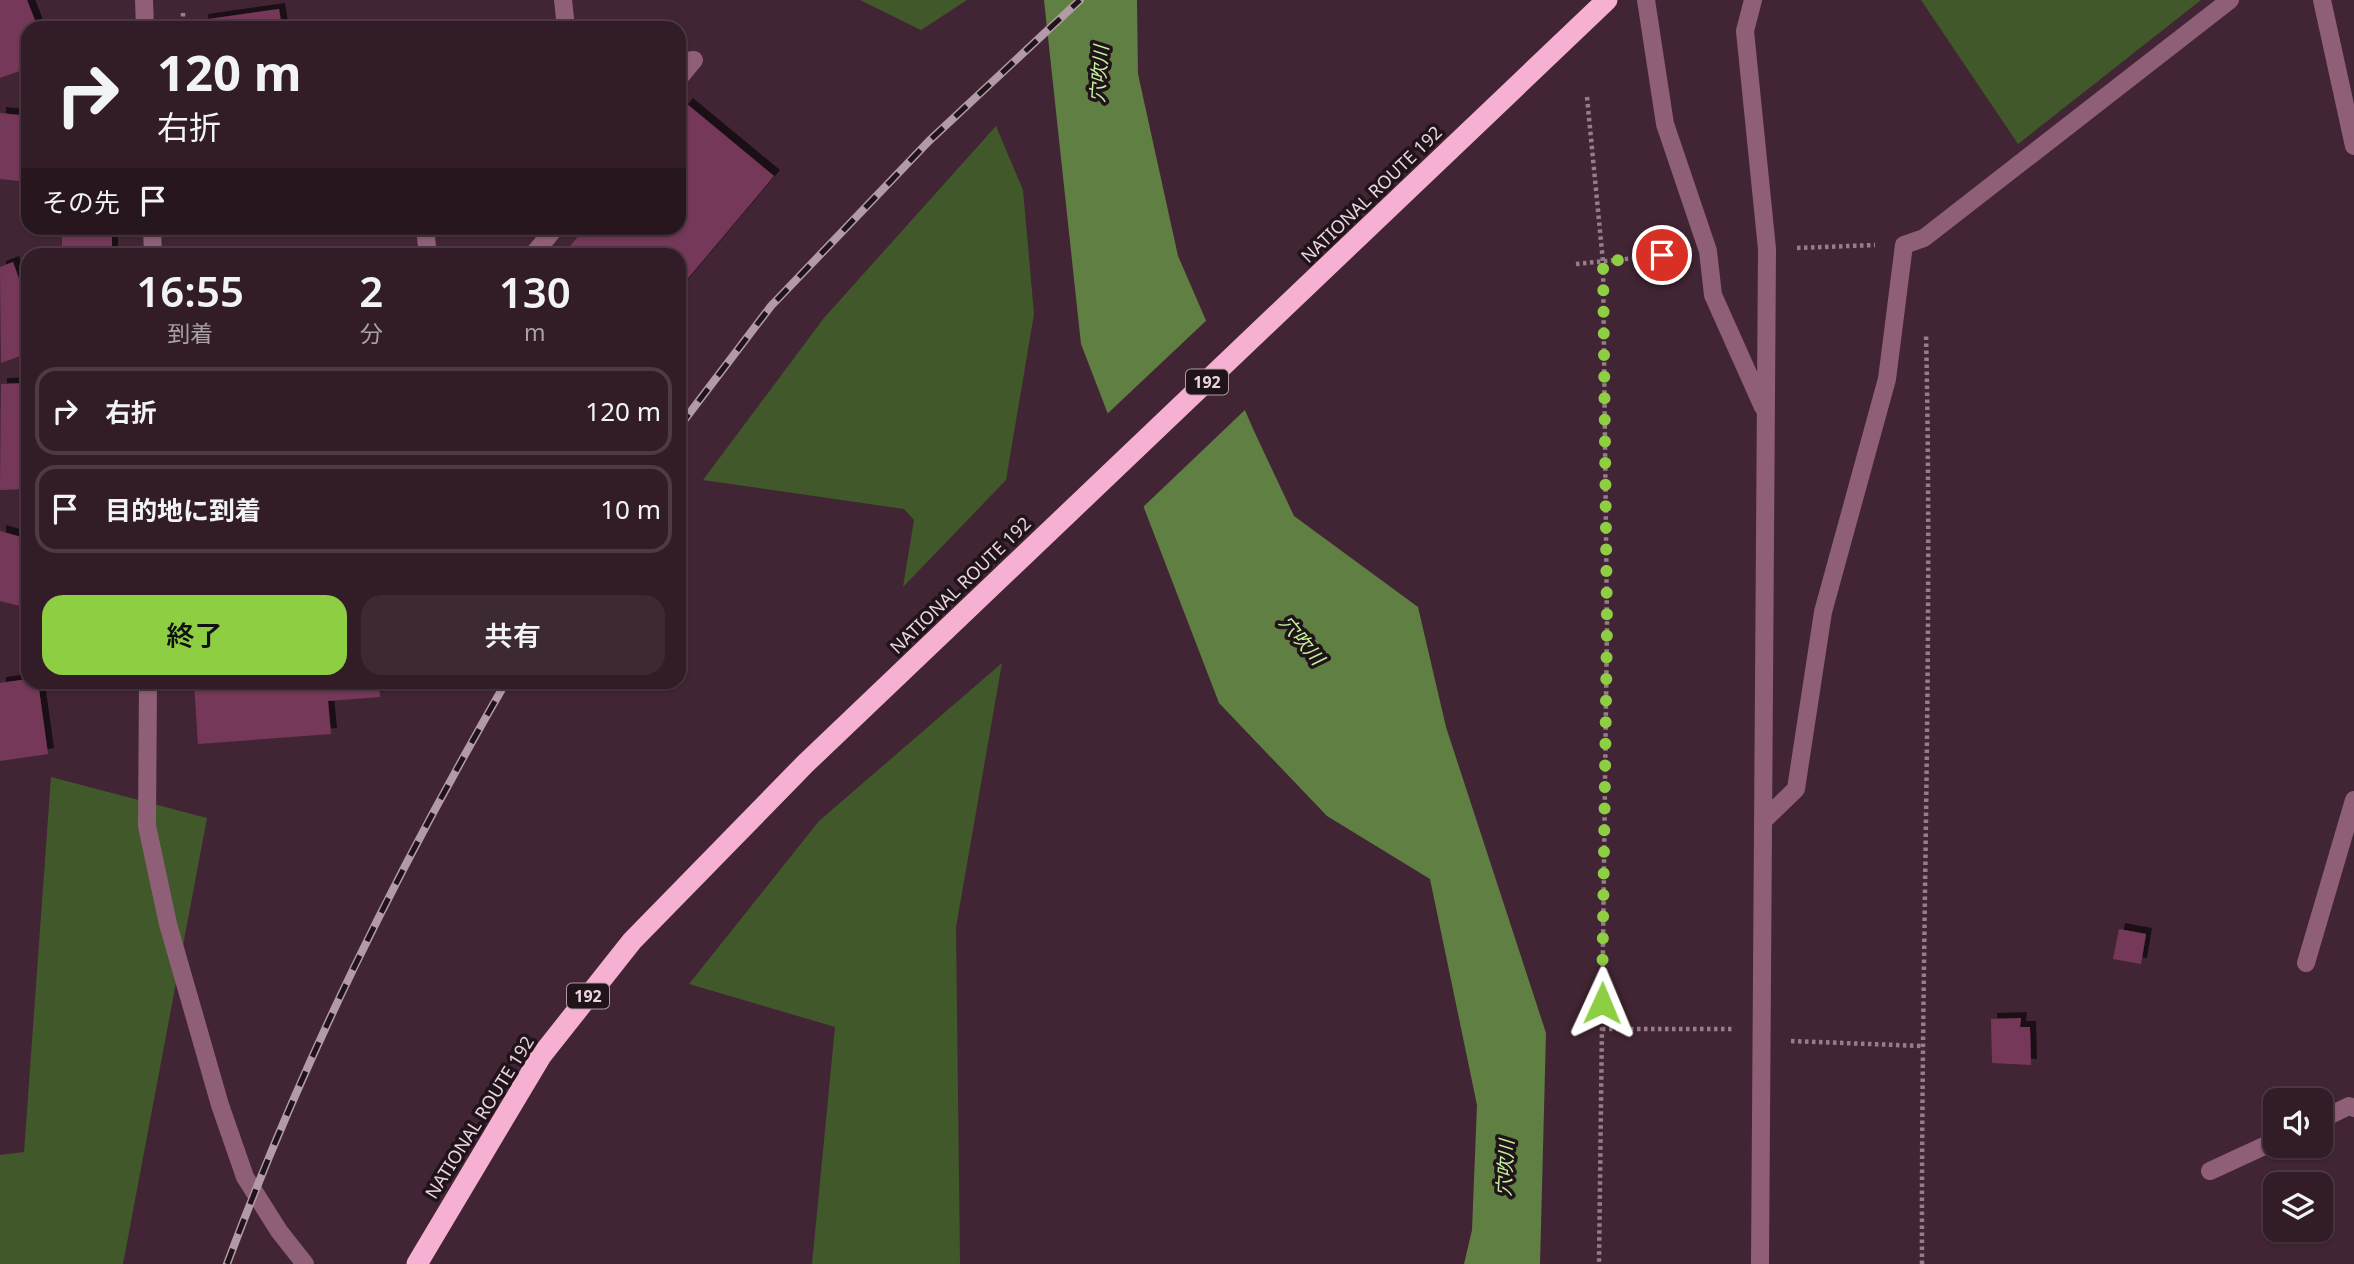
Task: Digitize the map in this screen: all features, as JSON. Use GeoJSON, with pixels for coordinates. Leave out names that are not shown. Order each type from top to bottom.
{"type":"FeatureCollection","features":[{"type":"Feature","properties":{"kind":"highway","name":"NATIONAL ROUTE 192"},"geometry":{"type":"LineString","coordinates":[[417,1264],[541,1056],[632,942],[806,763],[1607,0]]}},
{"type":"Feature","properties":{"kind":"street"},"geometry":{"type":"LineString","coordinates":[[144,0],[145,21]]}},
{"type":"Feature","properties":{"kind":"street"},"geometry":{"type":"LineString","coordinates":[[563,0],[565,21]]}},
{"type":"Feature","properties":{"kind":"street"},"geometry":{"type":"LineString","coordinates":[[1646,0],[1665,124],[1708,251],[1713,295],[1766,414]]}},
{"type":"Feature","properties":{"kind":"street"},"geometry":{"type":"LineString","coordinates":[[1753,0],[1745,31],[1767,249],[1760,1264]]}},
{"type":"Feature","properties":{"kind":"street"},"geometry":{"type":"LineString","coordinates":[[1764,820],[1796,789],[1823,612],[1887,379],[1904,245],[1924,238],[2230,0]]}},
{"type":"Feature","properties":{"kind":"street"},"geometry":{"type":"LineString","coordinates":[[2322,0],[2354,146]]}},
{"type":"Feature","properties":{"kind":"street"},"geometry":{"type":"LineString","coordinates":[[686,61],[694,60],[686,70]]}},
{"type":"Feature","properties":{"kind":"street"},"geometry":{"type":"LineString","coordinates":[[148,689],[147,826],[167,923],[220,1105],[245,1177],[279,1231],[305,1264]]}},
{"type":"Feature","properties":{"kind":"street"},"geometry":{"type":"LineString","coordinates":[[2306,963],[2354,800]]}},
{"type":"Feature","properties":{"kind":"street"},"geometry":{"type":"LineString","coordinates":[[2333,1114],[2349,1106],[2354,1108]]}},
{"type":"Feature","properties":{"kind":"street"},"geometry":{"type":"LineString","coordinates":[[2210,1171],[2263,1147]]}},
{"type":"Feature","properties":{"kind":"path"},"geometry":{"type":"LineString","coordinates":[[183,13],[183,21]]}},
{"type":"Feature","properties":{"kind":"path"},"geometry":{"type":"LineString","coordinates":[[1587,97],[1603,262],[1607,624],[1599,1264]]}},
{"type":"Feature","properties":{"kind":"path"},"geometry":{"type":"LineString","coordinates":[[1783,248],[1882,245]]}},
{"type":"Feature","properties":{"kind":"path"},"geometry":{"type":"LineString","coordinates":[[1576,264],[1662,255]]}},
{"type":"Feature","properties":{"kind":"path"},"geometry":{"type":"LineString","coordinates":[[1922,1264],[1922,1046],[1931,530],[1926,321]]}},
{"type":"Feature","properties":{"kind":"path"},"geometry":{"type":"LineString","coordinates":[[1602,1029],[1762,1035],[1922,1046]]}},
{"type":"Feature","properties":{"kind":"shaded area"},"geometry":{"type":"Polygon","coordinates":[[[860,0],[967,0],[921,30],[860,0]]]}},
{"type":"Feature","properties":{"kind":"shaded area"},"geometry":{"type":"Polygon","coordinates":[[[1921,0],[2201,0],[2018,144],[1921,0]]]}},
{"type":"Feature","properties":{"kind":"shaded area"},"geometry":{"type":"Polygon","coordinates":[[[996,126],[1023,190],[1034,314],[1006,480],[903,587],[914,520],[904,509],[703,480],[824,318],[996,126]]]}},
{"type":"Feature","properties":{"kind":"shaded area"},"geometry":{"type":"Polygon","coordinates":[[[1002,663],[956,927],[960,1264],[812,1264],[835,1027],[689,984],[819,821],[1002,663]]]}},
{"type":"Feature","properties":{"kind":"shaded area"},"geometry":{"type":"Polygon","coordinates":[[[51,777],[207,818],[123,1264],[0,1264],[0,1155],[24,1152],[51,777]]]}},
{"type":"Feature","properties":{"kind":"water","name":"穴吹川"},"geometry":{"type":"Polygon","coordinates":[[[1044,0],[1137,0],[1138,74],[1178,256],[1254,431],[1294,516],[1418,607],[1446,727],[1546,1033],[1540,1264],[1464,1264],[1472,1230],[1477,1105],[1430,879],[1327,816],[1219,703],[1081,344],[1044,0]]]}},
{"type":"Feature","properties":{"kind":"pier"},"geometry":{"type":"Polygon","coordinates":[[[1209,318],[1248,407],[1141,509],[1105,416],[1209,318]]]}},
{"type":"Feature","properties":{"kind":"building"},"geometry":{"type":"Polygon","coordinates":[[[0,0],[27,0],[35,21],[21,21],[21,70],[0,78],[0,0]]]}},
{"type":"Feature","properties":{"kind":"building"},"geometry":{"type":"Polygon","coordinates":[[[279,9],[281,21],[202,21],[279,9]]]}},
{"type":"Feature","properties":{"kind":"building"},"geometry":{"type":"Polygon","coordinates":[[[686,105],[774,176],[686,281],[686,248],[569,248],[579,235],[686,235],[686,105]]]}},
{"type":"Feature","properties":{"kind":"building"},"geometry":{"type":"Polygon","coordinates":[[[0,113],[21,115],[21,181],[0,179],[0,113]]]}},
{"type":"Feature","properties":{"kind":"building"},"geometry":{"type":"Polygon","coordinates":[[[62,235],[112,235],[112,248],[62,248],[62,235]]]}},
{"type":"Feature","properties":{"kind":"building"},"geometry":{"type":"Polygon","coordinates":[[[13,262],[21,284],[21,356],[1,363],[0,267],[13,262]]]}},
{"type":"Feature","properties":{"kind":"building"},"geometry":{"type":"Polygon","coordinates":[[[21,383],[21,489],[0,490],[1,384],[21,383]]]}},
{"type":"Feature","properties":{"kind":"building"},"geometry":{"type":"Polygon","coordinates":[[[0,531],[21,537],[21,606],[0,601],[0,531]]]}},
{"type":"Feature","properties":{"kind":"building"},"geometry":{"type":"Polygon","coordinates":[[[21,680],[21,689],[39,689],[48,754],[0,761],[0,683],[21,680]]]}},
{"type":"Feature","properties":{"kind":"building"},"geometry":{"type":"Polygon","coordinates":[[[194,689],[379,689],[380,697],[328,701],[331,734],[198,744],[194,689]]]}},
{"type":"Feature","properties":{"kind":"building"},"geometry":{"type":"Polygon","coordinates":[[[2119,929],[2146,934],[2141,964],[2113,959],[2119,929]]]}},
{"type":"Feature","properties":{"kind":"building"},"geometry":{"type":"Polygon","coordinates":[[[2021,1018],[2020,1027],[2030,1027],[2031,1065],[1992,1063],[1991,1019],[2021,1018]]]}},
{"type":"Feature","properties":{"kind":"railway"},"geometry":{"type":"LineString","coordinates":[[686,418],[771,306],[929,141],[1080,0]]}},
{"type":"Feature","properties":{"kind":"railway"},"geometry":{"type":"LineString","coordinates":[[227,1264],[288,1113],[354,967],[427,825],[502,689]]}},
{"type":"Feature","properties":{"kind":"route"},"geometry":{"type":"LineString","coordinates":[[1602,1003],[1607,624],[1603,262],[1662,255]]}}]}
